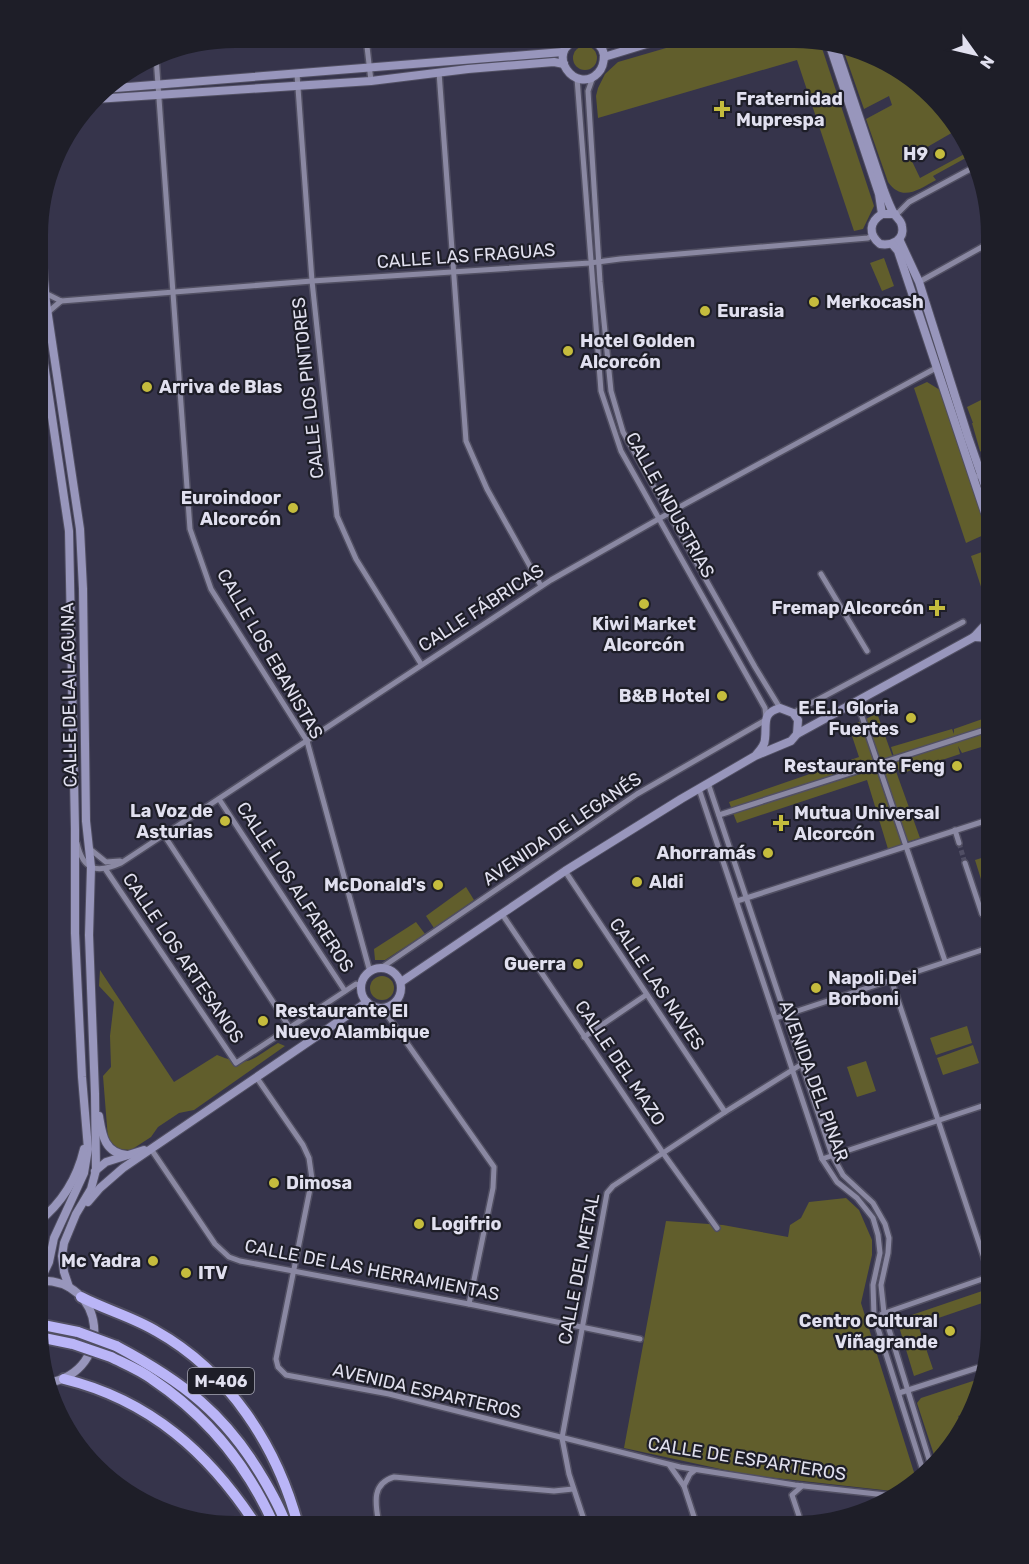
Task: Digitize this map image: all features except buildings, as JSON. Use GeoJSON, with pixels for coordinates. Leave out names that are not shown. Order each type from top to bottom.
{"type":"FeatureCollection","features":[{"type":"Feature","properties":{"kind":"highway","name":"M-406"},"geometry":{"type":"LineString","coordinates":[[81,1297],[157,1331],[186,1351],[222,1382],[249,1417],[274,1456],[290,1495],[296,1516]]}},
{"type":"Feature","properties":{"kind":"highway","name":"M-406"},"geometry":{"type":"LineString","coordinates":[[48,1326],[78,1332],[116,1346],[157,1368],[199,1398],[231,1430],[254,1463],[281,1516]]}},
{"type":"Feature","properties":{"kind":"highway","name":"M-406"},"geometry":{"type":"LineString","coordinates":[[49,1339],[73,1344],[111,1357],[158,1383],[191,1407],[221,1438],[242,1466],[261,1496],[269,1516]]}},
{"type":"Feature","properties":{"kind":"highway"},"geometry":{"type":"LineString","coordinates":[[64,1379],[88,1385],[124,1400],[183,1439],[212,1465],[250,1516]]}},
{"type":"Feature","properties":{"kind":"street"},"geometry":{"type":"LineString","coordinates":[[367,48],[371,81]]}},
{"type":"Feature","properties":{"kind":"street"},"geometry":{"type":"LineString","coordinates":[[566,48],[563,52],[566,70],[577,78],[593,77],[601,69],[604,57],[601,48]]}},
{"type":"Feature","properties":{"kind":"street"},"geometry":{"type":"LineString","coordinates":[[604,57],[634,48]]}},
{"type":"Feature","properties":{"kind":"street"},"geometry":{"type":"LineString","coordinates":[[120,87],[563,52]]}},
{"type":"Feature","properties":{"kind":"street"},"geometry":{"type":"LineString","coordinates":[[832,52],[879,194],[882,214]]}},
{"type":"Feature","properties":{"kind":"street"},"geometry":{"type":"LineString","coordinates":[[838,53],[884,192],[902,225],[903,231],[896,242],[898,251],[936,368],[981,482]]}},
{"type":"Feature","properties":{"kind":"street"},"geometry":{"type":"LineString","coordinates":[[108,98],[371,81],[440,72],[554,62],[564,64]]}},
{"type":"Feature","properties":{"kind":"street","name":"CALLE LOS EBANISTAS"},"geometry":{"type":"LineString","coordinates":[[157,65],[190,529],[211,589],[307,741],[370,972]]}},
{"type":"Feature","properties":{"kind":"street"},"geometry":{"type":"LineString","coordinates":[[440,72],[466,441],[487,489],[541,586]]}},
{"type":"Feature","properties":{"kind":"street","name":"CALLE LOS PINTORES"},"geometry":{"type":"LineString","coordinates":[[297,74],[312,281],[337,516],[356,559],[421,664]]}},
{"type":"Feature","properties":{"kind":"street","name":"CALLE INDUSTRIAS"},"geometry":{"type":"LineString","coordinates":[[593,77],[588,91],[599,262],[611,391],[623,432],[780,708]]}},
{"type":"Feature","properties":{"kind":"street","name":"CALLE INDUSTRIAS"},"geometry":{"type":"LineString","coordinates":[[577,78],[601,391],[617,443],[765,708],[765,719]]}},
{"type":"Feature","properties":{"kind":"street"},"geometry":{"type":"LineString","coordinates":[[896,242],[880,244],[872,235],[873,221],[882,214],[895,215],[909,202],[969,170]]}},
{"type":"Feature","properties":{"kind":"street","name":"CALLE LAS FRAGUAS"},"geometry":{"type":"LineString","coordinates":[[61,301],[312,281],[590,263],[868,238],[872,235]]}},
{"type":"Feature","properties":{"kind":"street"},"geometry":{"type":"LineString","coordinates":[[896,242],[919,282],[963,421],[981,489]]}},
{"type":"Feature","properties":{"kind":"street"},"geometry":{"type":"LineString","coordinates":[[919,282],[981,248]]}},
{"type":"Feature","properties":{"kind":"street"},"geometry":{"type":"LineString","coordinates":[[48,294],[61,301],[48,312]]}},
{"type":"Feature","properties":{"kind":"street","name":"CALLE DE LA LAGUNA"},"geometry":{"type":"LineString","coordinates":[[48,320],[80,530],[86,821],[91,867],[88,935],[96,1170]]}},
{"type":"Feature","properties":{"kind":"street","name":"CALLE FÁBRICAS"},"geometry":{"type":"LineString","coordinates":[[106,870],[164,835],[541,586],[936,368]]}},
{"type":"Feature","properties":{"kind":"street","name":"CALLE DE LA LAGUNA"},"geometry":{"type":"LineString","coordinates":[[48,390],[69,531],[75,933],[85,1120]]}},
{"type":"Feature","properties":{"kind":"street"},"geometry":{"type":"LineString","coordinates":[[821,574],[867,651]]}},
{"type":"Feature","properties":{"kind":"street"},"geometry":{"type":"LineString","coordinates":[[796,716],[963,622]]}},
{"type":"Feature","properties":{"kind":"street"},"geometry":{"type":"LineString","coordinates":[[764,731],[768,738],[775,742],[783,744],[791,741],[797,734],[818,722],[974,638],[981,630]]}},
{"type":"Feature","properties":{"kind":"street"},"geometry":{"type":"LineString","coordinates":[[974,638],[981,638]]}},
{"type":"Feature","properties":{"kind":"street"},"geometry":{"type":"LineString","coordinates":[[857,702],[945,961]]}},
{"type":"Feature","properties":{"kind":"street"},"geometry":{"type":"LineString","coordinates":[[755,756],[765,740],[765,719],[775,709],[780,708],[796,716],[818,722]]}},
{"type":"Feature","properties":{"kind":"street"},"geometry":{"type":"LineString","coordinates":[[796,716],[799,727],[797,734]]}},
{"type":"Feature","properties":{"kind":"street","name":"AVENIDA DE LEGANÉS"},"geometry":{"type":"LineString","coordinates":[[381,968],[637,794],[765,719]]}},
{"type":"Feature","properties":{"kind":"street"},"geometry":{"type":"LineString","coordinates":[[719,816],[981,731]]}},
{"type":"Feature","properties":{"kind":"street","name":"AVENIDA DE LEGANÉS"},"geometry":{"type":"LineString","coordinates":[[401,982],[565,872],[708,783],[755,756],[783,744]]}},
{"type":"Feature","properties":{"kind":"street","name":"AVENIDA DEL PINAR"},"geometry":{"type":"LineString","coordinates":[[708,783],[832,1155],[843,1175],[873,1203],[885,1224],[888,1253],[881,1285],[884,1313],[929,1458]]}},
{"type":"Feature","properties":{"kind":"street","name":"AVENIDA DEL PINAR"},"geometry":{"type":"LineString","coordinates":[[699,789],[822,1159],[837,1182],[857,1198],[873,1218],[880,1253],[873,1285],[874,1316],[921,1466]]}},
{"type":"Feature","properties":{"kind":"street","name":"CALLE LOS ALFAREROS"},"geometry":{"type":"LineString","coordinates":[[219,799],[345,991]]}},
{"type":"Feature","properties":{"kind":"street"},"geometry":{"type":"LineString","coordinates":[[736,901],[981,822]]}},
{"type":"Feature","properties":{"kind":"street"},"geometry":{"type":"LineString","coordinates":[[955,830],[959,843]]}},
{"type":"Feature","properties":{"kind":"street"},"geometry":{"type":"LineString","coordinates":[[75,832],[80,857],[84,863],[106,870]]}},
{"type":"Feature","properties":{"kind":"street"},"geometry":{"type":"LineString","coordinates":[[164,835],[290,1028],[356,984],[362,986]]}},
{"type":"Feature","properties":{"kind":"street"},"geometry":{"type":"LineString","coordinates":[[90,849],[106,862],[125,860]]}},
{"type":"Feature","properties":{"kind":"street"},"geometry":{"type":"LineString","coordinates":[[966,863],[981,911]]}},
{"type":"Feature","properties":{"kind":"street","name":"CALLE LOS ARTESANOS"},"geometry":{"type":"LineString","coordinates":[[106,870],[236,1063],[290,1028]]}},
{"type":"Feature","properties":{"kind":"street","name":"CALLE LAS NAVES"},"geometry":{"type":"LineString","coordinates":[[565,872],[725,1112]]}},
{"type":"Feature","properties":{"kind":"street","name":"CALLE DEL MAZO"},"geometry":{"type":"LineString","coordinates":[[502,914],[663,1153],[717,1228]]}},
{"type":"Feature","properties":{"kind":"street"},"geometry":{"type":"LineString","coordinates":[[776,1018],[981,948]]}},
{"type":"Feature","properties":{"kind":"street"},"geometry":{"type":"LineString","coordinates":[[381,968],[391,971],[401,982],[399,997],[390,1007],[383,1009],[371,1006],[362,993],[365,977],[370,972],[381,968]]}},
{"type":"Feature","properties":{"kind":"street"},"geometry":{"type":"LineString","coordinates":[[891,979],[981,1249]]}},
{"type":"Feature","properties":{"kind":"street"},"geometry":{"type":"LineString","coordinates":[[584,1037],[646,995]]}},
{"type":"Feature","properties":{"kind":"street"},"geometry":{"type":"LineString","coordinates":[[68,1231],[100,1188],[151,1149],[367,1002]]}},
{"type":"Feature","properties":{"kind":"street"},"geometry":{"type":"LineString","coordinates":[[383,1009],[494,1167],[493,1188],[469,1304]]}},
{"type":"Feature","properties":{"kind":"street","name":"CALLE DEL METAL"},"geometry":{"type":"LineString","coordinates":[[561,1438],[607,1193],[613,1186],[802,1064]]}},
{"type":"Feature","properties":{"kind":"street"},"geometry":{"type":"LineString","coordinates":[[257,1078],[303,1145],[309,1158],[312,1179],[293,1270]]}},
{"type":"Feature","properties":{"kind":"street"},"geometry":{"type":"LineString","coordinates":[[95,1094],[106,1145],[119,1154],[131,1155]]}},
{"type":"Feature","properties":{"kind":"street"},"geometry":{"type":"LineString","coordinates":[[822,1159],[981,1106]]}},
{"type":"Feature","properties":{"kind":"street"},"geometry":{"type":"LineString","coordinates":[[48,1264],[54,1238],[84,1173],[88,1149],[85,1120]]}},
{"type":"Feature","properties":{"kind":"street"},"geometry":{"type":"LineString","coordinates":[[48,1214],[63,1198],[78,1170],[84,1147],[85,1120]]}},
{"type":"Feature","properties":{"kind":"street"},"geometry":{"type":"LineString","coordinates":[[63,1218],[87,1180],[106,1162],[151,1149]]}},
{"type":"Feature","properties":{"kind":"street","name":"CALLE DE LAS HERRAMIENTAS"},"geometry":{"type":"LineString","coordinates":[[151,1149],[215,1244],[222,1251],[240,1261],[640,1339]]}},
{"type":"Feature","properties":{"kind":"street"},"geometry":{"type":"LineString","coordinates":[[69,1287],[62,1256],[68,1231],[91,1189],[96,1170]]}},
{"type":"Feature","properties":{"kind":"street","name":"AVENIDA ESPARTEROS"},"geometry":{"type":"LineString","coordinates":[[293,1270],[276,1359],[278,1367],[286,1375],[389,1394],[561,1438]]}},
{"type":"Feature","properties":{"kind":"street"},"geometry":{"type":"LineString","coordinates":[[874,1316],[981,1279]]}},
{"type":"Feature","properties":{"kind":"street"},"geometry":{"type":"LineString","coordinates":[[48,1282],[69,1287],[81,1297],[92,1313],[95,1332],[91,1352],[80,1368],[64,1379],[56,1381]]}},
{"type":"Feature","properties":{"kind":"street"},"geometry":{"type":"LineString","coordinates":[[899,1393],[976,1368]]}},
{"type":"Feature","properties":{"kind":"street"},"geometry":{"type":"LineString","coordinates":[[561,1438],[573,1489],[582,1516]]}},
{"type":"Feature","properties":{"kind":"street","name":"CALLE DE ESPARTEROS"},"geometry":{"type":"LineString","coordinates":[[561,1438],[695,1470],[881,1494]]}},
{"type":"Feature","properties":{"kind":"street"},"geometry":{"type":"LineString","coordinates":[[669,1465],[684,1486],[694,1516]]}},
{"type":"Feature","properties":{"kind":"street"},"geometry":{"type":"LineString","coordinates":[[684,1486],[690,1474],[695,1470]]}},
{"type":"Feature","properties":{"kind":"street"},"geometry":{"type":"LineString","coordinates":[[378,1516],[375,1497],[386,1479],[394,1477],[547,1491],[573,1489]]}},
{"type":"Feature","properties":{"kind":"street"},"geometry":{"type":"LineString","coordinates":[[781,1483],[792,1495],[799,1516]]}},
{"type":"Feature","properties":{"kind":"street"},"geometry":{"type":"LineString","coordinates":[[792,1495],[798,1485]]}},
{"type":"Feature","properties":{"kind":"shaded area"},"geometry":{"type":"Polygon","coordinates":[[[577,48],[593,48],[597,53],[597,63],[590,70],[580,70],[573,63],[573,53],[577,48]]]}},
{"type":"Feature","properties":{"kind":"shaded area"},"geometry":{"type":"Polygon","coordinates":[[[666,48],[794,48],[823,51],[874,206],[863,229],[854,231],[797,60],[598,118],[596,96],[598,88],[605,74],[618,62],[666,48]]]}},
{"type":"Feature","properties":{"kind":"shaded area"},"geometry":{"type":"Polygon","coordinates":[[[845,55],[888,73],[908,87],[926,103],[951,133],[910,157],[920,178],[963,155],[965,159],[933,176],[936,180],[917,190],[899,192],[888,182],[866,119],[892,105],[889,96],[864,109],[845,55]]]}},
{"type":"Feature","properties":{"kind":"shaded area"},"geometry":{"type":"Polygon","coordinates":[[[884,258],[894,286],[882,291],[870,263],[884,258]]]}},
{"type":"Feature","properties":{"kind":"shaded area"},"geometry":{"type":"Polygon","coordinates":[[[927,382],[940,390],[981,512],[981,536],[966,543],[914,388],[927,382]]]}},
{"type":"Feature","properties":{"kind":"shaded area"},"geometry":{"type":"Polygon","coordinates":[[[981,400],[981,452],[973,423],[967,407],[981,400]]]}},
{"type":"Feature","properties":{"kind":"shaded area"},"geometry":{"type":"Polygon","coordinates":[[[981,552],[981,587],[971,556],[981,552]]]}},
{"type":"Feature","properties":{"kind":"shaded area"},"geometry":{"type":"Polygon","coordinates":[[[877,713],[893,758],[879,763],[866,719],[877,713]]]}},
{"type":"Feature","properties":{"kind":"shaded area"},"geometry":{"type":"Polygon","coordinates":[[[981,720],[981,747],[962,753],[958,746],[960,754],[900,774],[896,762],[956,742],[895,760],[891,747],[952,729],[954,734],[954,729],[981,720]]]}},
{"type":"Feature","properties":{"kind":"shaded area"},"geometry":{"type":"Polygon","coordinates":[[[861,721],[873,751],[875,763],[732,810],[729,802],[859,757],[849,727],[861,721]]]}},
{"type":"Feature","properties":{"kind":"shaded area"},"geometry":{"type":"Polygon","coordinates":[[[893,763],[920,838],[907,842],[882,767],[893,763]]]}},
{"type":"Feature","properties":{"kind":"shaded area"},"geometry":{"type":"Polygon","coordinates":[[[876,769],[902,845],[888,849],[867,780],[737,823],[733,813],[876,769]]]}},
{"type":"Feature","properties":{"kind":"shaded area"},"geometry":{"type":"Polygon","coordinates":[[[981,858],[981,879],[975,860],[981,858]]]}},
{"type":"Feature","properties":{"kind":"shaded area"},"geometry":{"type":"Polygon","coordinates":[[[466,887],[474,900],[434,928],[426,916],[466,887]]]}},
{"type":"Feature","properties":{"kind":"shaded area"},"geometry":{"type":"Polygon","coordinates":[[[416,922],[425,934],[385,960],[375,960],[374,949],[416,922]]]}},
{"type":"Feature","properties":{"kind":"shaded area"},"geometry":{"type":"Polygon","coordinates":[[[100,970],[174,1082],[217,1055],[243,1061],[255,1058],[278,1043],[285,1046],[194,1110],[179,1113],[158,1127],[151,1137],[131,1150],[118,1149],[108,1139],[103,1076],[111,1067],[110,1036],[114,1002],[99,986],[100,970]]]}},
{"type":"Feature","properties":{"kind":"shaded area"},"geometry":{"type":"Polygon","coordinates":[[[382,976],[391,979],[394,988],[391,997],[382,1000],[373,997],[370,988],[373,979],[382,976]]]}},
{"type":"Feature","properties":{"kind":"shaded area"},"geometry":{"type":"Polygon","coordinates":[[[967,1026],[972,1043],[936,1055],[930,1038],[967,1026]]]}},
{"type":"Feature","properties":{"kind":"shaded area"},"geometry":{"type":"Polygon","coordinates":[[[973,1045],[979,1063],[943,1075],[937,1058],[973,1045]]]}},
{"type":"Feature","properties":{"kind":"shaded area"},"geometry":{"type":"Polygon","coordinates":[[[866,1061],[876,1091],[857,1097],[847,1067],[866,1061]]]}},
{"type":"Feature","properties":{"kind":"shaded area"},"geometry":{"type":"Polygon","coordinates":[[[846,1198],[859,1210],[872,1240],[872,1255],[861,1303],[914,1472],[888,1491],[748,1475],[624,1448],[666,1221],[723,1225],[788,1237],[790,1225],[801,1218],[809,1202],[846,1198]]]}},
{"type":"Feature","properties":{"kind":"shaded area"},"geometry":{"type":"Polygon","coordinates":[[[981,1291],[981,1303],[918,1325],[933,1369],[914,1376],[897,1320],[981,1291]]]}},
{"type":"Feature","properties":{"kind":"shaded area"},"geometry":{"type":"Polygon","coordinates":[[[973,1381],[962,1412],[950,1433],[934,1453],[917,1403],[921,1398],[973,1381]]]}},
{"type":"Feature","properties":{"kind":"tunnel"},"geometry":{"type":"LineString","coordinates":[[959,843],[965,863]]}},
{"type":"Feature","properties":{"kind":"place","name":"Fraternidad Muprespa"},"geometry":{"type":"Point","coordinates":[722,109]}},
{"type":"Feature","properties":{"kind":"place","name":"H9"},"geometry":{"type":"Point","coordinates":[940,154]}},
{"type":"Feature","properties":{"kind":"place","name":"Merkocash"},"geometry":{"type":"Point","coordinates":[814,302]}},
{"type":"Feature","properties":{"kind":"place","name":"Eurasia"},"geometry":{"type":"Point","coordinates":[705,311]}},
{"type":"Feature","properties":{"kind":"place","name":"Hotel Golden Alcorcón"},"geometry":{"type":"Point","coordinates":[568,351]}},
{"type":"Feature","properties":{"kind":"place","name":"Arriva de Blas"},"geometry":{"type":"Point","coordinates":[147,387]}},
{"type":"Feature","properties":{"kind":"place","name":"Euroindoor Alcorcón"},"geometry":{"type":"Point","coordinates":[293,508]}},
{"type":"Feature","properties":{"kind":"place","name":"Kiwi Market Alcorcón"},"geometry":{"type":"Point","coordinates":[644,604]}},
{"type":"Feature","properties":{"kind":"place","name":"Fremap Alcorcón"},"geometry":{"type":"Point","coordinates":[937,608]}},
{"type":"Feature","properties":{"kind":"place","name":"B&B Hotel"},"geometry":{"type":"Point","coordinates":[722,696]}},
{"type":"Feature","properties":{"kind":"place","name":"E.E.I. Gloria Fuertes"},"geometry":{"type":"Point","coordinates":[911,718]}},
{"type":"Feature","properties":{"kind":"place","name":"Restaurante Feng"},"geometry":{"type":"Point","coordinates":[957,766]}},
{"type":"Feature","properties":{"kind":"place","name":"La Voz de Asturias"},"geometry":{"type":"Point","coordinates":[225,821]}},
{"type":"Feature","properties":{"kind":"place","name":"Mutua Universal Alcorcón"},"geometry":{"type":"Point","coordinates":[781,823]}},
{"type":"Feature","properties":{"kind":"place","name":"Ahorramás"},"geometry":{"type":"Point","coordinates":[768,853]}},
{"type":"Feature","properties":{"kind":"place","name":"Aldi"},"geometry":{"type":"Point","coordinates":[637,882]}},
{"type":"Feature","properties":{"kind":"place","name":"McDonald's"},"geometry":{"type":"Point","coordinates":[438,885]}},
{"type":"Feature","properties":{"kind":"place","name":"Guerra"},"geometry":{"type":"Point","coordinates":[578,964]}},
{"type":"Feature","properties":{"kind":"place","name":"Napoli Dei Borboni"},"geometry":{"type":"Point","coordinates":[816,988]}},
{"type":"Feature","properties":{"kind":"place","name":"Restaurante El Nuevo Alambique"},"geometry":{"type":"Point","coordinates":[263,1021]}},
{"type":"Feature","properties":{"kind":"place","name":"Dimosa"},"geometry":{"type":"Point","coordinates":[274,1183]}},
{"type":"Feature","properties":{"kind":"place","name":"Logifrio"},"geometry":{"type":"Point","coordinates":[419,1224]}},
{"type":"Feature","properties":{"kind":"place","name":"Mc Yadra"},"geometry":{"type":"Point","coordinates":[153,1261]}},
{"type":"Feature","properties":{"kind":"place","name":"ITV"},"geometry":{"type":"Point","coordinates":[186,1273]}},
{"type":"Feature","properties":{"kind":"place","name":"Centro Cultural Viñagrande"},"geometry":{"type":"Point","coordinates":[950,1331]}}]}
